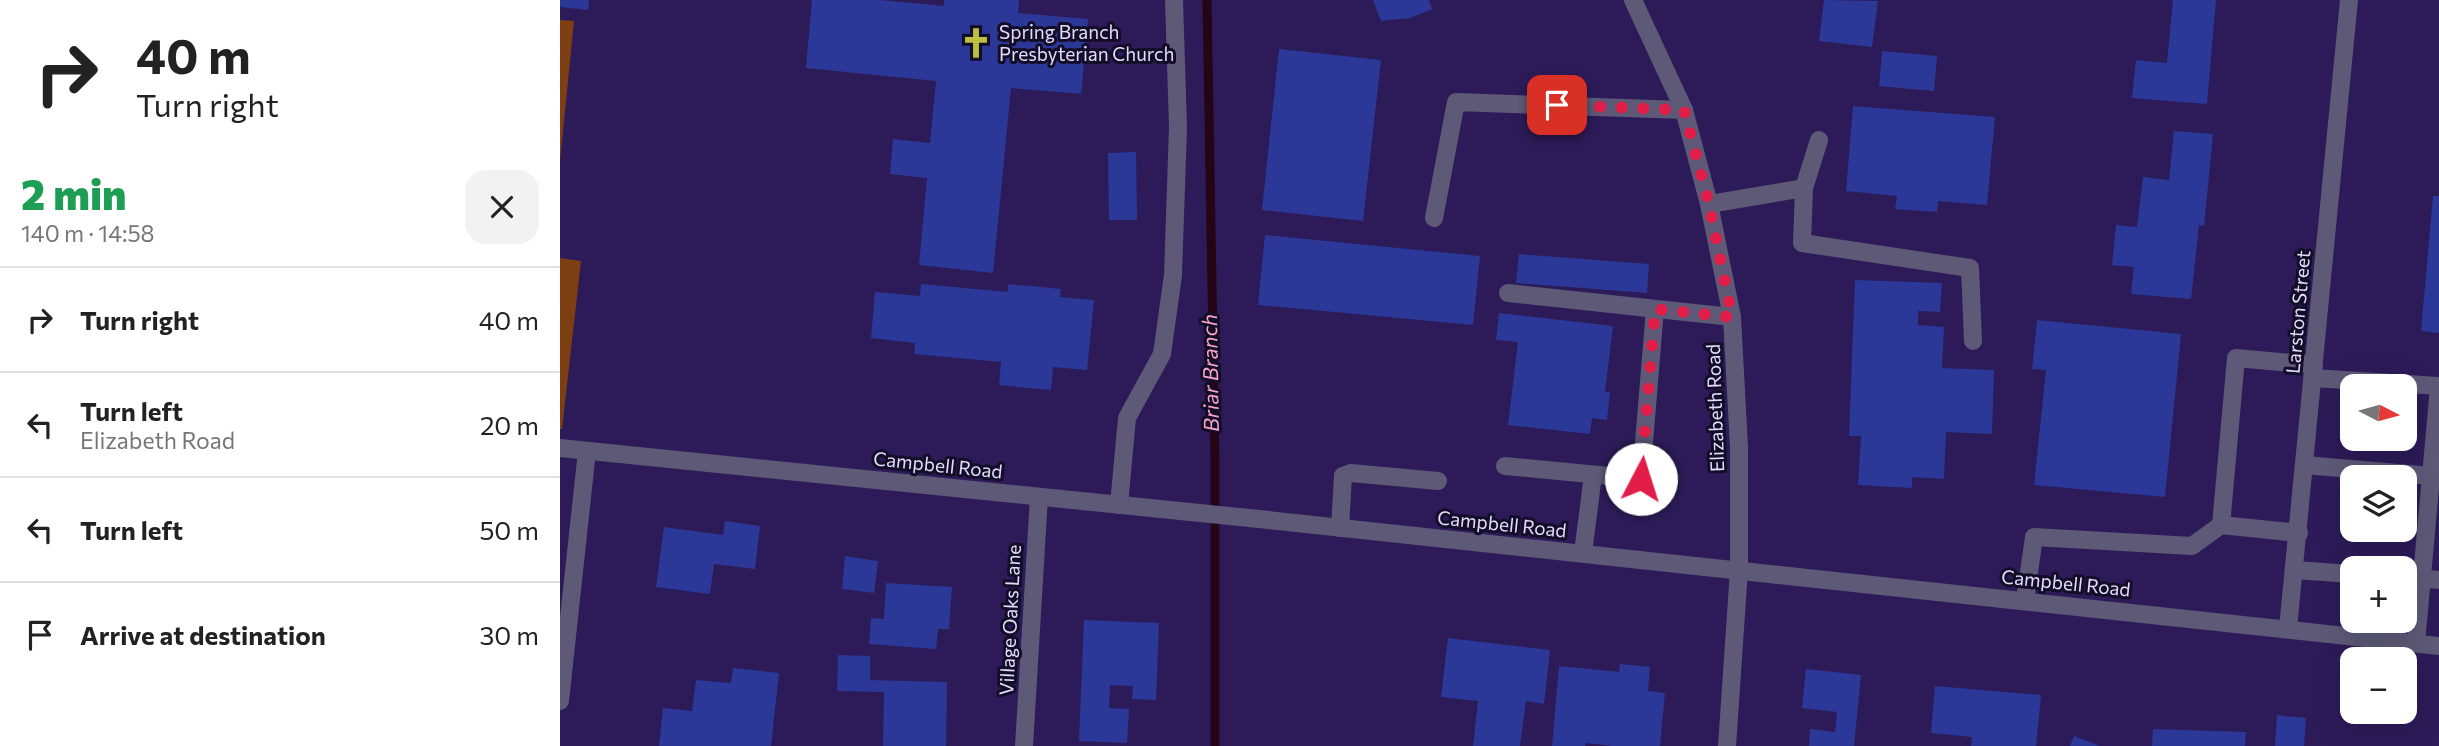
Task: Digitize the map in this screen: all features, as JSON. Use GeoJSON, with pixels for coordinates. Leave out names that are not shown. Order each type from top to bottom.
{"type":"FeatureCollection","features":[{"type":"Feature","properties":{"kind":"street"},"geometry":{"type":"LineString","coordinates":[[1119,505],[1127,418],[1162,354],[1173,275],[1178,127],[1174,0]]}},
{"type":"Feature","properties":{"kind":"street","name":"Elizabeth Road"},"geometry":{"type":"LineString","coordinates":[[1633,0],[1684,110],[1709,204],[1732,317],[1739,447],[1739,570],[1727,746]]}},
{"type":"Feature","properties":{"kind":"street","name":"Larston Street"},"geometry":{"type":"LineString","coordinates":[[2288,628],[2349,0]]}},
{"type":"Feature","properties":{"kind":"street"},"geometry":{"type":"LineString","coordinates":[[1434,218],[1456,102],[1684,110]]}},
{"type":"Feature","properties":{"kind":"street"},"geometry":{"type":"LineString","coordinates":[[1819,140],[1804,188],[1802,243],[1970,268],[1973,341]]}},
{"type":"Feature","properties":{"kind":"street"},"geometry":{"type":"LineString","coordinates":[[1709,204],[1804,188]]}},
{"type":"Feature","properties":{"kind":"street"},"geometry":{"type":"LineString","coordinates":[[1508,293],[1732,317]]}},
{"type":"Feature","properties":{"kind":"street"},"geometry":{"type":"LineString","coordinates":[[1505,466],[1641,479],[1655,309]]}},
{"type":"Feature","properties":{"kind":"street"},"geometry":{"type":"LineString","coordinates":[[2221,525],[2236,358],[2314,371],[2439,386],[2416,643]]}},
{"type":"Feature","properties":{"kind":"street","name":"Campbell Road"},"geometry":{"type":"LineString","coordinates":[[560,448],[1583,553],[2439,646]]}},
{"type":"Feature","properties":{"kind":"street"},"geometry":{"type":"LineString","coordinates":[[560,701],[587,451]]}},
{"type":"Feature","properties":{"kind":"street"},"geometry":{"type":"LineString","coordinates":[[2305,465],[2432,476]]}},
{"type":"Feature","properties":{"kind":"street"},"geometry":{"type":"LineString","coordinates":[[1340,528],[1343,475],[1351,472],[1438,481]]}},
{"type":"Feature","properties":{"kind":"street"},"geometry":{"type":"LineString","coordinates":[[1583,553],[1593,475]]}},
{"type":"Feature","properties":{"kind":"street","name":"Village Oaks Lane"},"geometry":{"type":"LineString","coordinates":[[1024,746],[1039,497]]}},
{"type":"Feature","properties":{"kind":"street"},"geometry":{"type":"LineString","coordinates":[[2025,600],[2035,537],[2192,546],[2221,525],[2299,533]]}},
{"type":"Feature","properties":{"kind":"street"},"geometry":{"type":"LineString","coordinates":[[2295,570],[2340,573]]}},
{"type":"Feature","properties":{"kind":"shaded area"},"geometry":{"type":"Polygon","coordinates":[[[560,20],[574,21],[560,161],[560,20]]]}},
{"type":"Feature","properties":{"kind":"shaded area"},"geometry":{"type":"Polygon","coordinates":[[[560,258],[581,261],[562,429],[560,429],[560,258]]]}},
{"type":"Feature","properties":{"kind":"building"},"geometry":{"type":"Polygon","coordinates":[[[560,0],[589,0],[588,10],[560,7],[560,0]]]}},
{"type":"Feature","properties":{"kind":"building"},"geometry":{"type":"Polygon","coordinates":[[[812,0],[880,0],[944,6],[944,0],[1019,0],[1018,13],[1088,19],[1081,94],[1011,88],[993,273],[919,265],[927,178],[890,174],[893,139],[930,143],[936,81],[806,68],[812,0]]]}},
{"type":"Feature","properties":{"kind":"building"},"geometry":{"type":"Polygon","coordinates":[[[1373,0],[1429,0],[1432,9],[1410,18],[1381,21],[1373,0]]]}},
{"type":"Feature","properties":{"kind":"building"},"geometry":{"type":"Polygon","coordinates":[[[1824,0],[1878,1],[1872,47],[1819,41],[1824,0]]]}},
{"type":"Feature","properties":{"kind":"building"},"geometry":{"type":"Polygon","coordinates":[[[2173,0],[2216,0],[2207,104],[2132,98],[2136,60],[2167,63],[2173,0]]]}},
{"type":"Feature","properties":{"kind":"building"},"geometry":{"type":"Polygon","coordinates":[[[1279,49],[1381,60],[1363,221],[1262,210],[1279,49]]]}},
{"type":"Feature","properties":{"kind":"building"},"geometry":{"type":"Polygon","coordinates":[[[1882,51],[1937,56],[1934,91],[1879,86],[1882,51]]]}},
{"type":"Feature","properties":{"kind":"building"},"geometry":{"type":"Polygon","coordinates":[[[1853,106],[1995,117],[1987,205],[1938,201],[1937,212],[1895,209],[1897,196],[1846,191],[1853,106]]]}},
{"type":"Feature","properties":{"kind":"building"},"geometry":{"type":"Polygon","coordinates":[[[2174,131],[2213,134],[2204,226],[2199,225],[2191,299],[2131,294],[2134,267],[2112,265],[2116,225],[2137,227],[2143,177],[2169,180],[2174,131]]]}},
{"type":"Feature","properties":{"kind":"building"},"geometry":{"type":"Polygon","coordinates":[[[1136,152],[1137,220],[1109,220],[1108,153],[1136,152]]]}},
{"type":"Feature","properties":{"kind":"building"},"geometry":{"type":"Polygon","coordinates":[[[2433,196],[2439,196],[2439,333],[2421,331],[2433,196]]]}},
{"type":"Feature","properties":{"kind":"building"},"geometry":{"type":"Polygon","coordinates":[[[1265,235],[1480,256],[1473,325],[1258,305],[1265,235]]]}},
{"type":"Feature","properties":{"kind":"building"},"geometry":{"type":"Polygon","coordinates":[[[1519,254],[1649,264],[1647,293],[1516,283],[1519,254]]]}},
{"type":"Feature","properties":{"kind":"building"},"geometry":{"type":"Polygon","coordinates":[[[1855,280],[1942,283],[1940,312],[1918,311],[1918,325],[1944,327],[1942,368],[1994,370],[1992,434],[1946,432],[1944,479],[1912,477],[1912,488],[1858,485],[1861,436],[1849,436],[1855,280]]]}},
{"type":"Feature","properties":{"kind":"building"},"geometry":{"type":"Polygon","coordinates":[[[921,284],[1008,292],[1008,284],[1061,289],[1060,297],[1094,300],[1087,370],[1053,367],[1051,390],[999,385],[1001,362],[914,354],[915,343],[871,338],[875,292],[920,296],[921,284]]]}},
{"type":"Feature","properties":{"kind":"building"},"geometry":{"type":"Polygon","coordinates":[[[1499,313],[1613,326],[1605,392],[1610,392],[1607,420],[1592,418],[1590,434],[1508,425],[1518,342],[1496,340],[1499,313]]]}},
{"type":"Feature","properties":{"kind":"building"},"geometry":{"type":"Polygon","coordinates":[[[2037,320],[2181,334],[2165,497],[2034,485],[2046,370],[2032,369],[2037,320]]]}},
{"type":"Feature","properties":{"kind":"building"},"geometry":{"type":"Polygon","coordinates":[[[725,521],[760,526],[755,569],[714,564],[710,594],[656,587],[664,527],[723,535],[725,521]]]}},
{"type":"Feature","properties":{"kind":"building"},"geometry":{"type":"Polygon","coordinates":[[[845,556],[878,561],[874,593],[842,589],[845,556]]]}},
{"type":"Feature","properties":{"kind":"building"},"geometry":{"type":"Polygon","coordinates":[[[886,583],[952,587],[949,629],[938,629],[936,649],[869,644],[871,618],[884,619],[886,583]]]}},
{"type":"Feature","properties":{"kind":"building"},"geometry":{"type":"Polygon","coordinates":[[[1084,620],[1159,623],[1156,700],[1132,699],[1133,686],[1110,685],[1109,708],[1129,709],[1127,743],[1079,741],[1084,620]]]}},
{"type":"Feature","properties":{"kind":"building"},"geometry":{"type":"Polygon","coordinates":[[[1448,638],[1550,650],[1544,704],[1526,701],[1520,746],[1473,746],[1478,701],[1441,697],[1448,638]]]}},
{"type":"Feature","properties":{"kind":"building"},"geometry":{"type":"Polygon","coordinates":[[[838,655],[870,656],[870,680],[947,682],[946,746],[883,746],[884,692],[837,691],[838,655]]]}},
{"type":"Feature","properties":{"kind":"building"},"geometry":{"type":"Polygon","coordinates":[[[1620,664],[1650,667],[1648,691],[1665,693],[1660,746],[1586,743],[1585,746],[1552,746],[1559,666],[1619,672],[1620,664]]]}},
{"type":"Feature","properties":{"kind":"building"},"geometry":{"type":"Polygon","coordinates":[[[733,668],[779,673],[771,746],[659,746],[663,708],[692,711],[696,680],[731,683],[733,668]]]}},
{"type":"Feature","properties":{"kind":"building"},"geometry":{"type":"Polygon","coordinates":[[[1806,669],[1861,675],[1854,746],[1809,746],[1810,729],[1835,732],[1837,712],[1802,708],[1806,669]]]}},
{"type":"Feature","properties":{"kind":"building"},"geometry":{"type":"Polygon","coordinates":[[[1935,686],[2041,695],[2036,746],[1971,746],[1972,737],[1931,733],[1935,686]]]}},
{"type":"Feature","properties":{"kind":"building"},"geometry":{"type":"Polygon","coordinates":[[[2277,715],[2306,718],[2304,746],[2275,746],[2277,715]]]}},
{"type":"Feature","properties":{"kind":"building"},"geometry":{"type":"Polygon","coordinates":[[[2153,729],[2246,732],[2245,746],[2152,746],[2153,729]]]}},
{"type":"Feature","properties":{"kind":"building"},"geometry":{"type":"Polygon","coordinates":[[[2074,736],[2100,746],[2070,746],[2074,736]]]}},
{"type":"Feature","properties":{"kind":"waterway","name":"Briar Branch"},"geometry":{"type":"LineString","coordinates":[[1207,0],[1215,459],[1215,746]]}},
{"type":"Feature","properties":{"kind":"place","name":"Spring Branch Presbyterian Church"},"geometry":{"type":"Point","coordinates":[976,43]}},
{"type":"Feature","properties":{"kind":"route"},"geometry":{"type":"LineString","coordinates":[[1557,105],[1684,110],[1709,204],[1732,317],[1655,309],[1641,479]]}}]}
